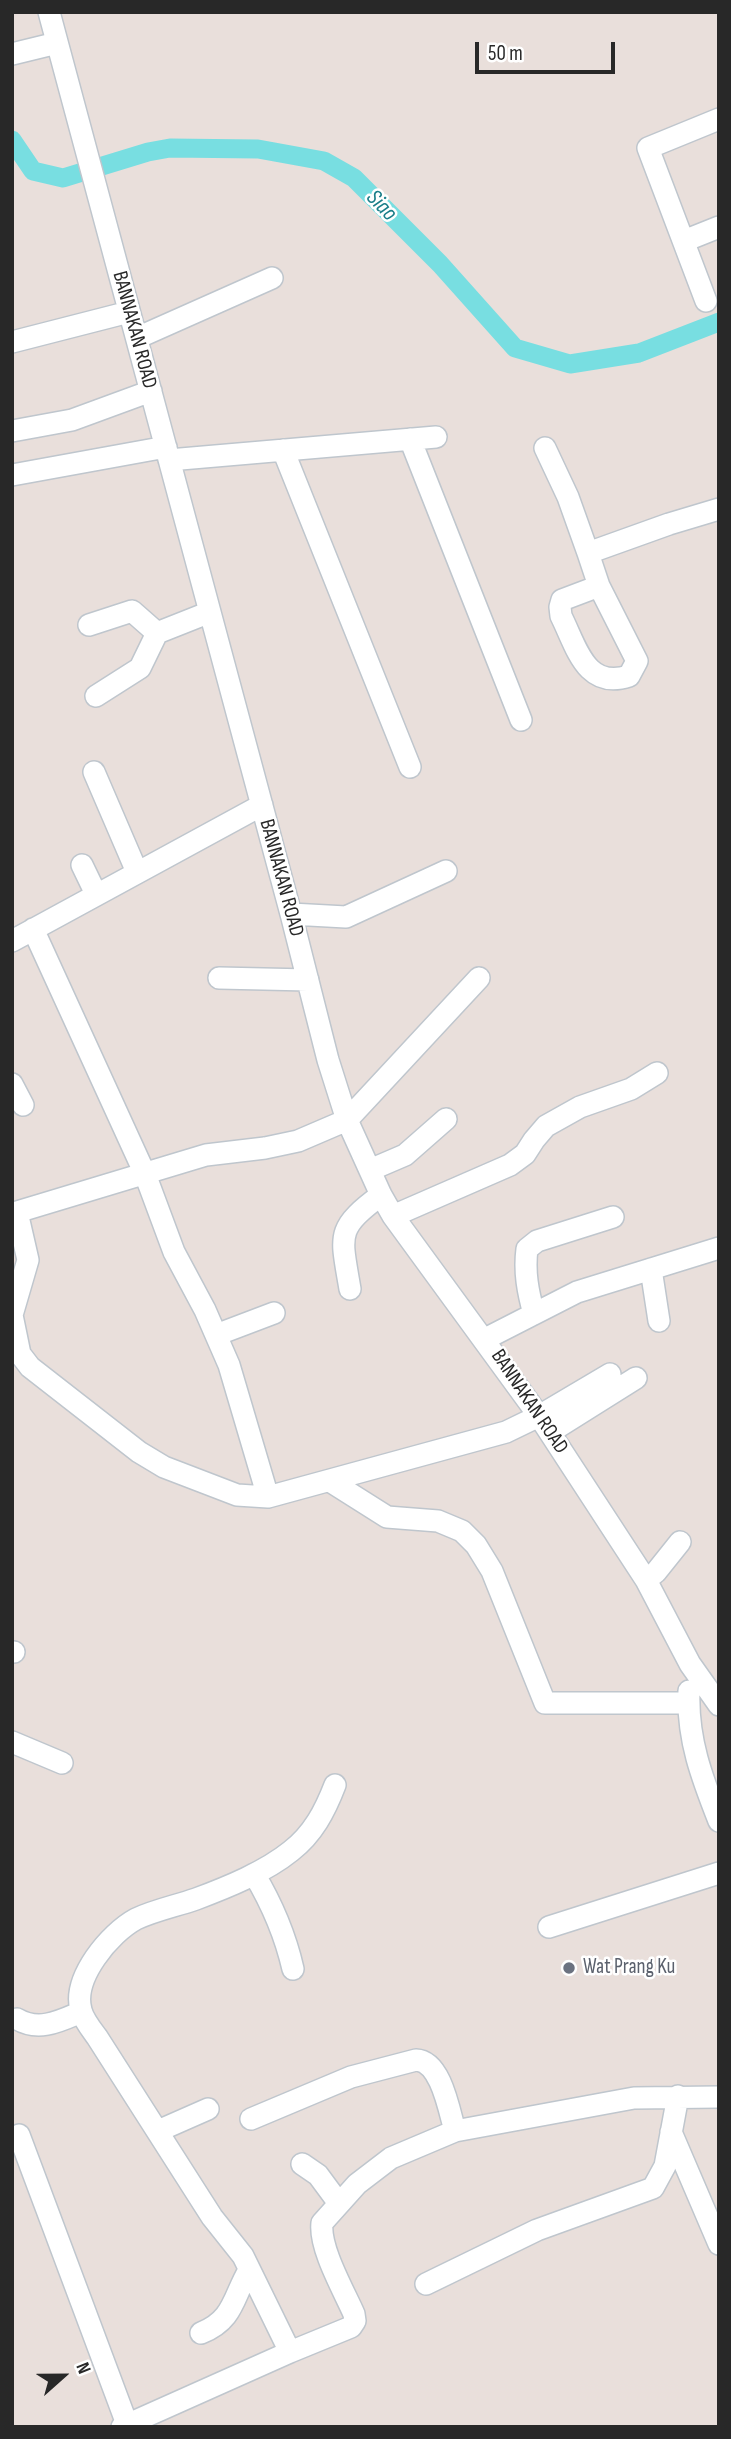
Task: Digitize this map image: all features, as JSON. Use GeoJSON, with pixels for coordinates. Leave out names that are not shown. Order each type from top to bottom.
{"type":"FeatureCollection","features":[{"type":"Feature","properties":{"kind":"street","name":"BANNAKAN ROAD"},"geometry":{"type":"LineString","coordinates":[[49,12],[328,1060],[347,1120],[393,1216],[485,1339],[544,1424],[646,1580],[691,1664],[719,1705]]}},
{"type":"Feature","properties":{"kind":"street"},"geometry":{"type":"LineString","coordinates":[[20,52],[57,43]]}},
{"type":"Feature","properties":{"kind":"street"},"geometry":{"type":"LineString","coordinates":[[706,302],[648,148],[719,119]]}},
{"type":"Feature","properties":{"kind":"street"},"geometry":{"type":"LineString","coordinates":[[684,241],[719,228]]}},
{"type":"Feature","properties":{"kind":"street"},"geometry":{"type":"LineString","coordinates":[[136,338],[272,278]]}},
{"type":"Feature","properties":{"kind":"street"},"geometry":{"type":"LineString","coordinates":[[12,342],[129,312]]}},
{"type":"Feature","properties":{"kind":"street"},"geometry":{"type":"LineString","coordinates":[[12,431],[72,420],[151,391]]}},
{"type":"Feature","properties":{"kind":"street"},"geometry":{"type":"LineString","coordinates":[[12,475],[167,453],[283,450],[436,437]]}},
{"type":"Feature","properties":{"kind":"street"},"geometry":{"type":"LineString","coordinates":[[410,439],[521,720]]}},
{"type":"Feature","properties":{"kind":"street"},"geometry":{"type":"LineString","coordinates":[[545,448],[568,497],[599,586]]}},
{"type":"Feature","properties":{"kind":"street"},"geometry":{"type":"LineString","coordinates":[[283,450],[410,767]]}},
{"type":"Feature","properties":{"kind":"street"},"geometry":{"type":"LineString","coordinates":[[588,553],[719,509]]}},
{"type":"Feature","properties":{"kind":"street"},"geometry":{"type":"LineString","coordinates":[[89,625],[132,611],[157,633]]}},
{"type":"Feature","properties":{"kind":"street"},"geometry":{"type":"LineString","coordinates":[[96,695],[139,668],[157,633],[210,612]]}},
{"type":"Feature","properties":{"kind":"street"},"geometry":{"type":"LineString","coordinates":[[94,772],[137,872]]}},
{"type":"Feature","properties":{"kind":"street"},"geometry":{"type":"LineString","coordinates":[[12,941],[262,805]]}},
{"type":"Feature","properties":{"kind":"street"},"geometry":{"type":"LineString","coordinates":[[82,865],[96,894]]}},
{"type":"Feature","properties":{"kind":"street"},"geometry":{"type":"LineString","coordinates":[[291,914],[346,917],[446,871]]}},
{"type":"Feature","properties":{"kind":"street"},"geometry":{"type":"LineString","coordinates":[[33,929],[145,1174],[174,1252],[216,1335],[237,1390],[268,1497]]}},
{"type":"Feature","properties":{"kind":"street"},"geometry":{"type":"LineString","coordinates":[[219,978],[308,980]]}},
{"type":"Feature","properties":{"kind":"street"},"geometry":{"type":"LineString","coordinates":[[479,978],[347,1120],[298,1141],[206,1155],[15,1213],[28,1260],[12,1315],[20,1354],[30,1367],[139,1452],[164,1467],[237,1494],[268,1497],[544,1424],[636,1378]]}},
{"type":"Feature","properties":{"kind":"street"},"geometry":{"type":"LineString","coordinates":[[393,1216],[510,1165],[525,1154],[546,1126],[580,1107],[631,1089],[657,1073]]}},
{"type":"Feature","properties":{"kind":"street"},"geometry":{"type":"LineString","coordinates":[[12,1084],[23,1105]]}},
{"type":"Feature","properties":{"kind":"street"},"geometry":{"type":"LineString","coordinates":[[370,1170],[405,1155],[446,1119]]}},
{"type":"Feature","properties":{"kind":"street"},"geometry":{"type":"LineString","coordinates":[[350,1289],[344,1248],[346,1228],[357,1213],[382,1195]]}},
{"type":"Feature","properties":{"kind":"street"},"geometry":{"type":"LineString","coordinates":[[534,1314],[525,1266],[527,1249],[537,1241],[612,1217]]}},
{"type":"Feature","properties":{"kind":"street"},"geometry":{"type":"LineString","coordinates":[[485,1339],[577,1292],[719,1248]]}},
{"type":"Feature","properties":{"kind":"street"},"geometry":{"type":"LineString","coordinates":[[651,1269],[659,1321]]}},
{"type":"Feature","properties":{"kind":"street"},"geometry":{"type":"LineString","coordinates":[[216,1335],[274,1313]]}},
{"type":"Feature","properties":{"kind":"street"},"geometry":{"type":"LineString","coordinates":[[544,1424],[610,1374]]}},
{"type":"Feature","properties":{"kind":"street"},"geometry":{"type":"LineString","coordinates":[[330,1481],[387,1517],[438,1521],[462,1531],[476,1545],[492,1571],[544,1703],[689,1703]]}},
{"type":"Feature","properties":{"kind":"street"},"geometry":{"type":"LineString","coordinates":[[646,1580],[656,1572],[680,1542]]}},
{"type":"Feature","properties":{"kind":"street"},"geometry":{"type":"LineString","coordinates":[[691,1664],[689,1703],[697,1766],[719,1821]]}},
{"type":"Feature","properties":{"kind":"street"},"geometry":{"type":"LineString","coordinates":[[12,1742],[62,1763]]}},
{"type":"Feature","properties":{"kind":"street"},"geometry":{"type":"LineString","coordinates":[[290,2352],[236,2245],[212,2217],[81,2012],[82,1988],[88,1968],[110,1939],[134,1920],[198,1898],[254,1874],[290,1853],[310,1834],[335,1785]]}},
{"type":"Feature","properties":{"kind":"street"},"geometry":{"type":"LineString","coordinates":[[549,1927],[719,1873]]}},
{"type":"Feature","properties":{"kind":"street"},"geometry":{"type":"LineString","coordinates":[[254,1874],[272,1903],[293,1969]]}},
{"type":"Feature","properties":{"kind":"street"},"geometry":{"type":"LineString","coordinates":[[17,2019],[27,2025],[40,2026],[81,2012]]}},
{"type":"Feature","properties":{"kind":"street"},"geometry":{"type":"LineString","coordinates":[[251,2119],[351,2077],[424,2060],[430,2064],[443,2088],[455,2131]]}},
{"type":"Feature","properties":{"kind":"street"},"geometry":{"type":"LineString","coordinates":[[426,2284],[537,2230],[653,2188],[665,2166],[678,2096]]}},
{"type":"Feature","properties":{"kind":"street"},"geometry":{"type":"LineString","coordinates":[[19,2136],[124,2426],[351,2327],[355,2321],[354,2314],[327,2251],[321,2230],[322,2223],[338,2202],[391,2158],[455,2131],[634,2098],[719,2097]]}},
{"type":"Feature","properties":{"kind":"street"},"geometry":{"type":"LineString","coordinates":[[158,2132],[208,2109]]}},
{"type":"Feature","properties":{"kind":"street"},"geometry":{"type":"LineString","coordinates":[[671,2132],[719,2244]]}},
{"type":"Feature","properties":{"kind":"street"},"geometry":{"type":"LineString","coordinates":[[302,2164],[318,2175],[338,2202]]}},
{"type":"Feature","properties":{"kind":"street"},"geometry":{"type":"LineString","coordinates":[[201,2333],[215,2327],[228,2316],[249,2270]]}},
{"type":"Feature","properties":{"kind":"waterway","name":"Siao"},"geometry":{"type":"LineString","coordinates":[[12,140],[33,171],[63,178],[170,148],[258,149],[324,161],[354,178],[440,264],[515,348],[570,364],[639,353],[719,322]]}},
{"type":"Feature","properties":{"kind":"place","name":"Wat Prang Ku"},"geometry":{"type":"Point","coordinates":[569,1968]}}]}
